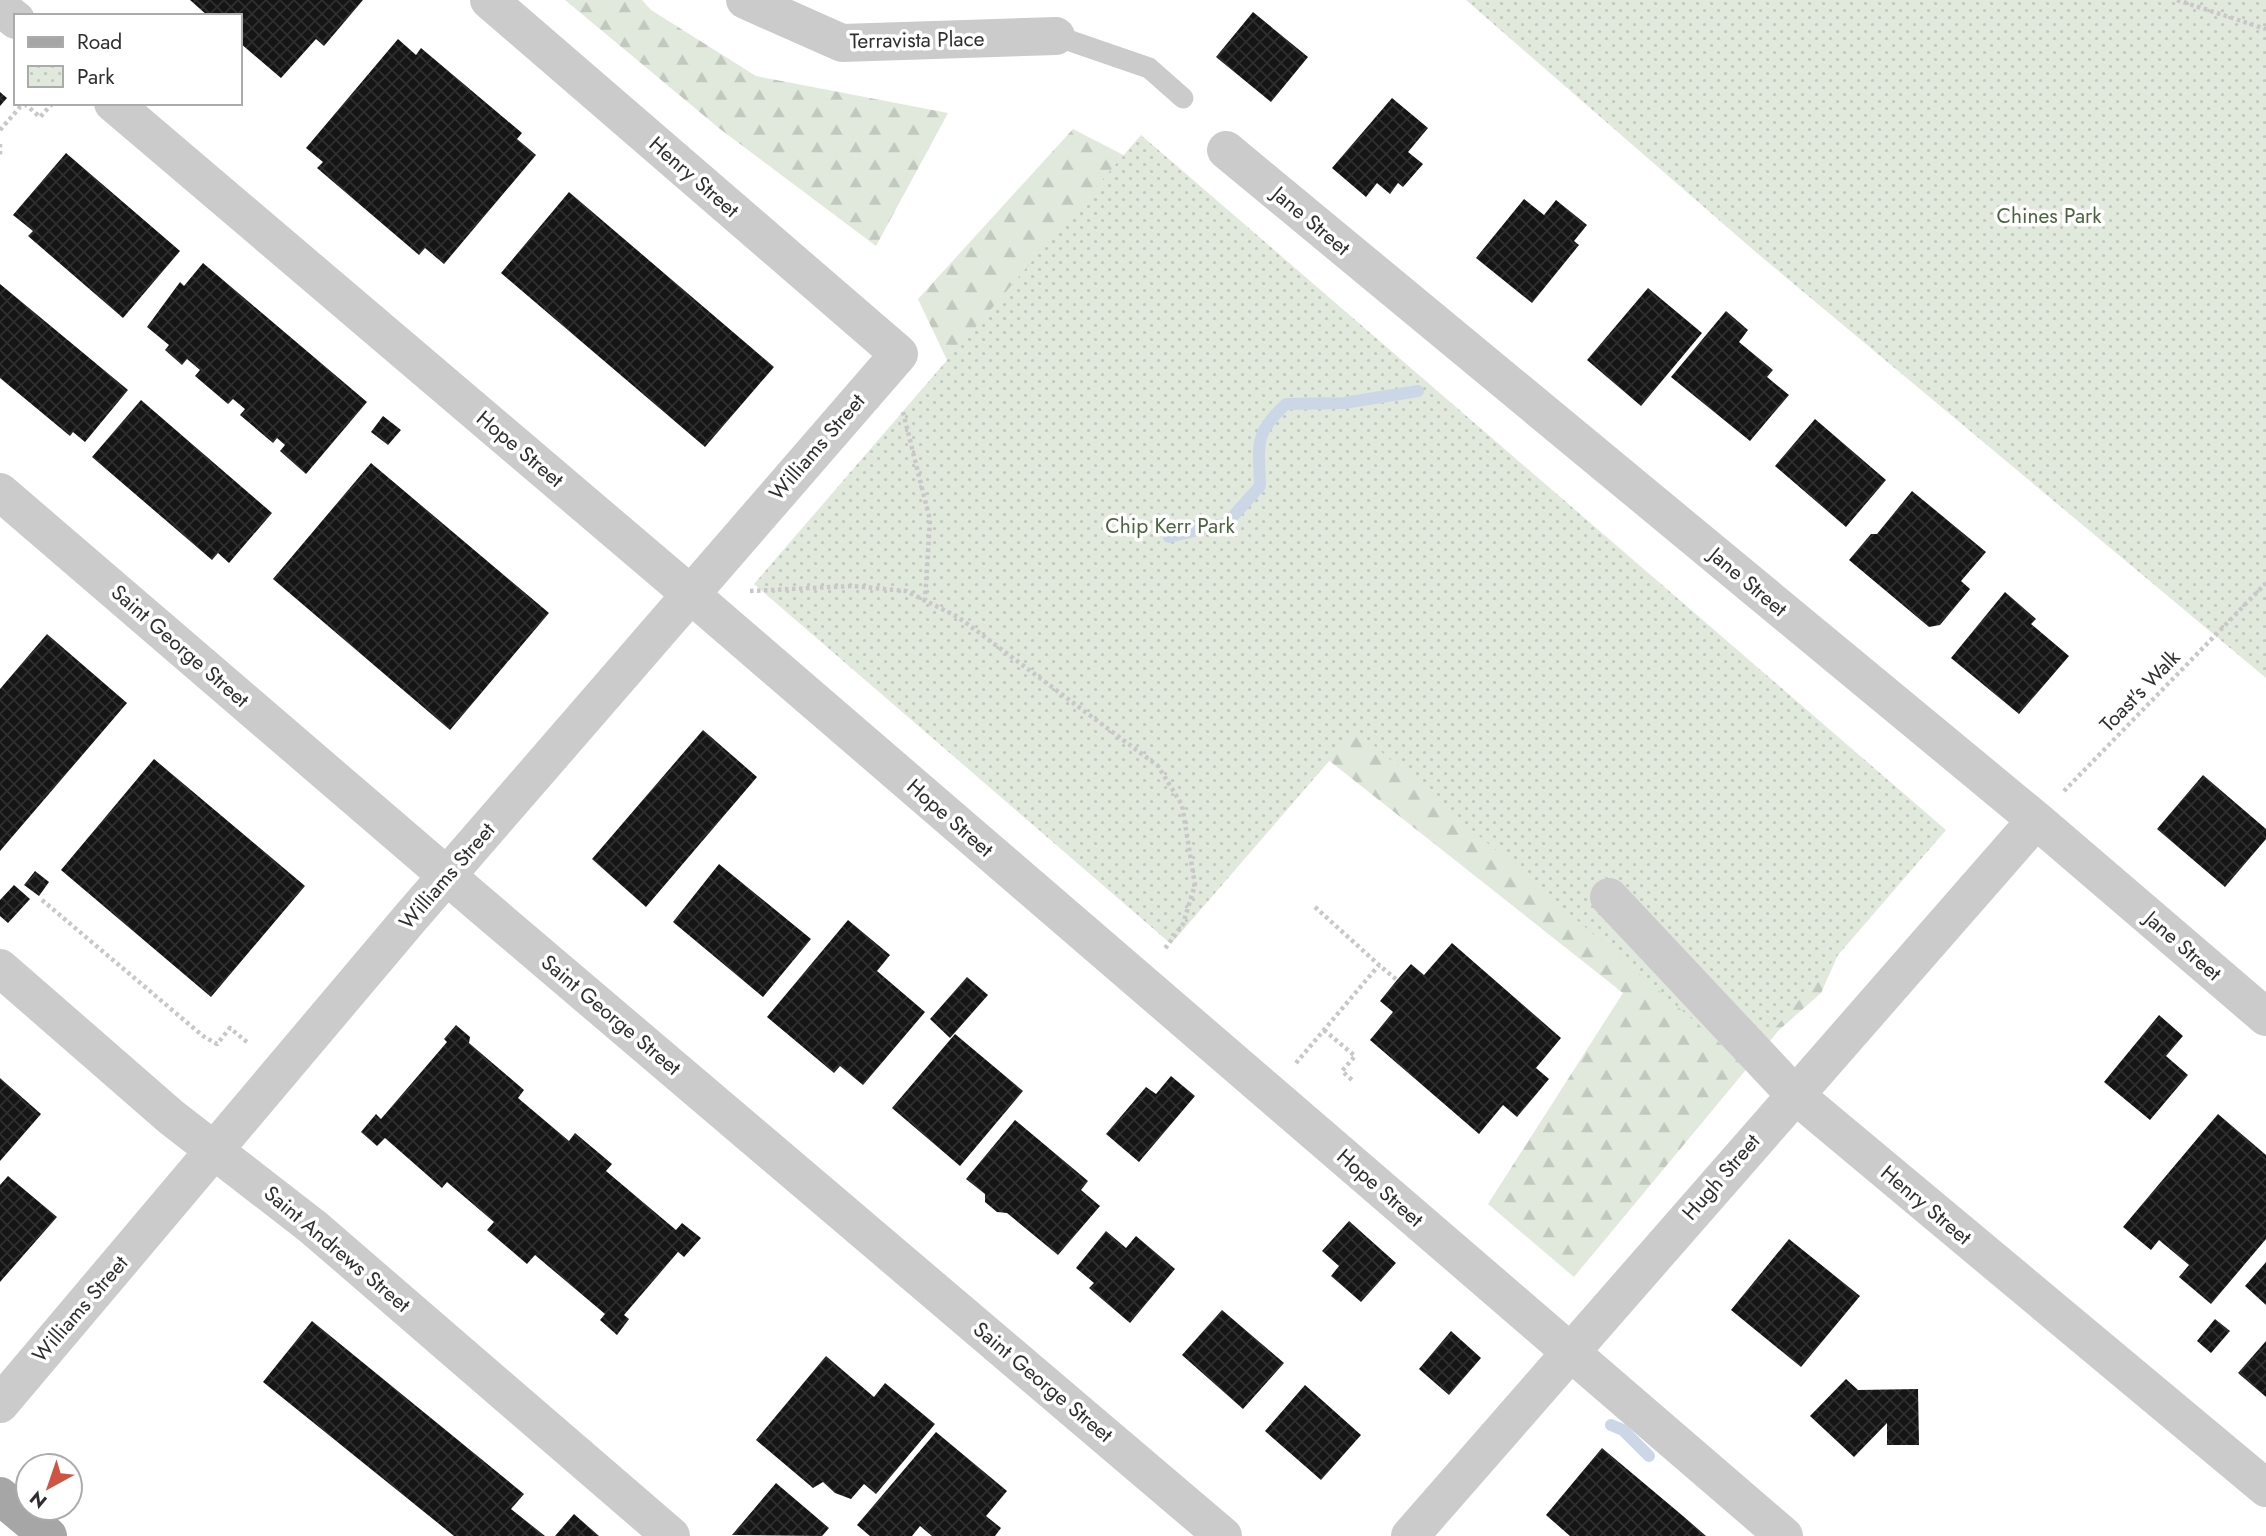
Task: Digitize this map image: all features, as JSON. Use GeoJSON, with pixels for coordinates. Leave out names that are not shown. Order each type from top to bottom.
{"type":"FeatureCollection","features":[{"type":"Feature","properties":{"kind":"main road"},"geometry":{"type":"LineString","coordinates":[[0,1496],[48,1536]]}},
{"type":"Feature","properties":{"kind":"street","name":"Henry Street"},"geometry":{"type":"LineString","coordinates":[[489,0],[899,354]]}},
{"type":"Feature","properties":{"kind":"street","name":"Terravista Place"},"geometry":{"type":"LineString","coordinates":[[745,0],[842,43],[1056,36]]}},
{"type":"Feature","properties":{"kind":"street"},"geometry":{"type":"LineString","coordinates":[[0,7],[14,18]]}},
{"type":"Feature","properties":{"kind":"street","name":"Hope Street"},"geometry":{"type":"LineString","coordinates":[[115,105],[689,593],[1784,1536]]}},
{"type":"Feature","properties":{"kind":"street","name":"Jane Street"},"geometry":{"type":"LineString","coordinates":[[1226,150],[2036,820],[2266,1017]]}},
{"type":"Feature","properties":{"kind":"street","name":"Williams Street"},"geometry":{"type":"LineString","coordinates":[[0,1404],[689,593],[899,354]]}},
{"type":"Feature","properties":{"kind":"street","name":"Saint George Street"},"geometry":{"type":"LineString","coordinates":[[0,492],[1223,1536]]}},
{"type":"Feature","properties":{"kind":"street","name":"Hugh Street"},"geometry":{"type":"LineString","coordinates":[[1410,1536],[2036,820]]}},
{"type":"Feature","properties":{"kind":"street","name":"Henry Street"},"geometry":{"type":"LineString","coordinates":[[1609,897],[1794,1094],[2266,1488]]}},
{"type":"Feature","properties":{"kind":"street","name":"Saint Andrews Street"},"geometry":{"type":"LineString","coordinates":[[0,968],[171,1117],[313,1227],[671,1536]]}},
{"type":"Feature","properties":{"kind":"lane"},"geometry":{"type":"LineString","coordinates":[[1056,36],[1149,68],[1183,98]]}},
{"type":"Feature","properties":{"kind":"path"},"geometry":{"type":"LineString","coordinates":[[2178,0],[2266,29]]}},
{"type":"Feature","properties":{"kind":"path"},"geometry":{"type":"LineString","coordinates":[[0,130],[20,107],[26,105],[40,117],[51,105]]}},
{"type":"Feature","properties":{"kind":"path"},"geometry":{"type":"LineString","coordinates":[[0,144],[0,158]]}},
{"type":"Feature","properties":{"kind":"path"},"geometry":{"type":"LineString","coordinates":[[900,403],[930,520],[925,600]]}},
{"type":"Feature","properties":{"kind":"path","name":"Toast's Walk"},"geometry":{"type":"LineString","coordinates":[[2036,820],[2266,583]]}},
{"type":"Feature","properties":{"kind":"path"},"geometry":{"type":"LineString","coordinates":[[750,591],[853,586],[906,591],[958,617],[1158,766],[1182,805],[1195,885],[1183,924],[1164,950]]}},
{"type":"Feature","properties":{"kind":"path"},"geometry":{"type":"LineString","coordinates":[[42,900],[203,1036],[217,1044],[230,1028],[248,1043]]}},
{"type":"Feature","properties":{"kind":"path"},"geometry":{"type":"LineString","coordinates":[[1315,907],[1397,980]]}},
{"type":"Feature","properties":{"kind":"path"},"geometry":{"type":"LineString","coordinates":[[1295,1064],[1379,965]]}},
{"type":"Feature","properties":{"kind":"path"},"geometry":{"type":"LineString","coordinates":[[1324,1030],[1355,1056],[1342,1072],[1352,1080]]}},
{"type":"Feature","properties":{"kind":"green space"},"geometry":{"type":"Polygon","coordinates":[[[565,0],[642,0],[651,10],[756,76],[948,113],[876,246],[720,129],[565,0]]]}},
{"type":"Feature","properties":{"kind":"green space","name":"Chines Park"},"geometry":{"type":"Polygon","coordinates":[[[1466,0],[2266,0],[2266,678],[1758,254],[1466,0]]]}},
{"type":"Feature","properties":{"kind":"green space","name":"Chip Kerr Park"},"geometry":{"type":"Polygon","coordinates":[[[1073,129],[1164,176],[1883,853],[1821,993],[1779,1030],[1574,1277],[1488,1204],[1623,993],[1260,706],[1010,493],[918,299],[1073,129]]]}},
{"type":"Feature","properties":{"kind":"green space","name":"Chip Kerr Park"},"geometry":{"type":"Polygon","coordinates":[[[1141,135],[1946,830],[1744,1064],[1356,730],[1171,944],[754,584],[1141,135]]]}},
{"type":"Feature","properties":{"kind":"building"},"geometry":{"type":"Polygon","coordinates":[[[190,0],[363,0],[324,46],[316,39],[281,78],[242,45],[242,14],[206,14],[190,0]]]}},
{"type":"Feature","properties":{"kind":"building"},"geometry":{"type":"Polygon","coordinates":[[[1253,12],[1308,57],[1271,102],[1216,57],[1253,12]]]}},
{"type":"Feature","properties":{"kind":"building"},"geometry":{"type":"Polygon","coordinates":[[[398,39],[416,55],[421,48],[522,133],[517,139],[536,155],[444,264],[425,248],[419,255],[317,168],[323,162],[306,148],[398,39]]]}},
{"type":"Feature","properties":{"kind":"building"},"geometry":{"type":"Polygon","coordinates":[[[0,92],[7,98],[0,106],[0,92]]]}},
{"type":"Feature","properties":{"kind":"building"},"geometry":{"type":"Polygon","coordinates":[[[1392,98],[1428,128],[1408,152],[1423,164],[1403,187],[1398,183],[1390,194],[1377,183],[1366,197],[1332,168],[1392,98]]]}},
{"type":"Feature","properties":{"kind":"building"},"geometry":{"type":"Polygon","coordinates":[[[66,153],[180,251],[123,318],[28,236],[33,231],[13,215],[66,153]]]}},
{"type":"Feature","properties":{"kind":"building"},"geometry":{"type":"Polygon","coordinates":[[[569,192],[774,367],[705,447],[501,273],[569,192]]]}},
{"type":"Feature","properties":{"kind":"building"},"geometry":{"type":"Polygon","coordinates":[[[1524,199],[1544,215],[1556,200],[1587,225],[1574,241],[1579,245],[1532,303],[1476,258],[1524,199]]]}},
{"type":"Feature","properties":{"kind":"building"},"geometry":{"type":"Polygon","coordinates":[[[203,263],[367,402],[306,474],[280,451],[285,445],[277,438],[273,443],[240,415],[245,409],[233,399],[228,404],[195,376],[200,370],[187,359],[182,365],[165,350],[169,345],[147,327],[180,282],[184,286],[203,263]]]}},
{"type":"Feature","properties":{"kind":"building"},"geometry":{"type":"Polygon","coordinates":[[[0,284],[128,390],[85,442],[73,432],[70,436],[0,378],[0,284]]]}},
{"type":"Feature","properties":{"kind":"building"},"geometry":{"type":"Polygon","coordinates":[[[1648,288],[1702,333],[1641,406],[1587,360],[1648,288]]]}},
{"type":"Feature","properties":{"kind":"building"},"geometry":{"type":"Polygon","coordinates":[[[1726,311],[1748,330],[1739,342],[1773,370],[1767,377],[1789,395],[1750,441],[1671,377],[1726,311]]]}},
{"type":"Feature","properties":{"kind":"building"},"geometry":{"type":"Polygon","coordinates":[[[141,400],[272,513],[229,563],[218,553],[212,560],[92,457],[141,400]]]}},
{"type":"Feature","properties":{"kind":"building"},"geometry":{"type":"Polygon","coordinates":[[[383,416],[401,430],[388,445],[371,432],[383,416]]]}},
{"type":"Feature","properties":{"kind":"building"},"geometry":{"type":"Polygon","coordinates":[[[1815,419],[1886,480],[1846,527],[1775,466],[1815,419]]]}},
{"type":"Feature","properties":{"kind":"building"},"geometry":{"type":"Polygon","coordinates":[[[371,463],[549,613],[450,730],[273,579],[371,463]]]}},
{"type":"Feature","properties":{"kind":"building"},"geometry":{"type":"Polygon","coordinates":[[[1912,491],[1986,552],[1961,581],[1970,589],[1940,625],[1929,627],[1849,560],[1871,534],[1877,534],[1912,491]]]}},
{"type":"Feature","properties":{"kind":"building"},"geometry":{"type":"Polygon","coordinates":[[[2005,592],[2036,619],[2031,624],[2069,656],[2019,714],[1951,658],[2005,592]]]}},
{"type":"Feature","properties":{"kind":"building"},"geometry":{"type":"Polygon","coordinates":[[[47,634],[127,703],[0,851],[0,689],[47,634]]]}},
{"type":"Feature","properties":{"kind":"building"},"geometry":{"type":"Polygon","coordinates":[[[703,730],[757,777],[646,907],[592,859],[703,730]]]}},
{"type":"Feature","properties":{"kind":"building"},"geometry":{"type":"Polygon","coordinates":[[[154,759],[305,886],[211,997],[61,870],[154,759]]]}},
{"type":"Feature","properties":{"kind":"building"},"geometry":{"type":"Polygon","coordinates":[[[2203,775],[2266,829],[2266,839],[2225,887],[2157,829],[2203,775]]]}},
{"type":"Feature","properties":{"kind":"building"},"geometry":{"type":"Polygon","coordinates":[[[719,864],[811,939],[763,997],[673,922],[719,864]]]}},
{"type":"Feature","properties":{"kind":"building"},"geometry":{"type":"Polygon","coordinates":[[[35,871],[49,882],[39,896],[24,885],[35,871]]]}},
{"type":"Feature","properties":{"kind":"building"},"geometry":{"type":"Polygon","coordinates":[[[14,885],[30,899],[8,923],[0,916],[0,900],[14,885]]]}},
{"type":"Feature","properties":{"kind":"building"},"geometry":{"type":"Polygon","coordinates":[[[848,920],[890,955],[877,971],[925,1012],[863,1085],[840,1066],[834,1073],[767,1017],[848,920]]]}},
{"type":"Feature","properties":{"kind":"building"},"geometry":{"type":"Polygon","coordinates":[[[1452,943],[1561,1038],[1536,1068],[1549,1079],[1517,1117],[1503,1105],[1479,1134],[1370,1040],[1393,1012],[1380,1001],[1397,980],[1411,964],[1424,975],[1452,943]]]}},
{"type":"Feature","properties":{"kind":"building"},"geometry":{"type":"Polygon","coordinates":[[[967,977],[988,995],[950,1038],[930,1019],[967,977]]]}},
{"type":"Feature","properties":{"kind":"building"},"geometry":{"type":"Polygon","coordinates":[[[2159,1015],[2183,1036],[2166,1056],[2188,1075],[2150,1120],[2104,1082],[2159,1015]]]}},
{"type":"Feature","properties":{"kind":"building"},"geometry":{"type":"Polygon","coordinates":[[[456,1025],[470,1037],[469,1043],[524,1090],[518,1098],[569,1141],[575,1133],[612,1164],[606,1171],[676,1230],[682,1223],[701,1238],[684,1257],[678,1252],[624,1315],[629,1319],[617,1335],[600,1320],[605,1314],[535,1255],[527,1264],[487,1230],[494,1222],[447,1182],[442,1188],[385,1138],[377,1146],[361,1132],[376,1114],[381,1119],[447,1042],[444,1039],[456,1025]]]}},
{"type":"Feature","properties":{"kind":"building"},"geometry":{"type":"Polygon","coordinates":[[[955,1034],[1023,1091],[960,1166],[892,1108],[955,1034]]]}},
{"type":"Feature","properties":{"kind":"building"},"geometry":{"type":"Polygon","coordinates":[[[1171,1076],[1195,1096],[1139,1162],[1106,1134],[1146,1087],[1156,1094],[1171,1076]]]}},
{"type":"Feature","properties":{"kind":"building"},"geometry":{"type":"Polygon","coordinates":[[[0,1078],[41,1114],[0,1161],[0,1078]]]}},
{"type":"Feature","properties":{"kind":"building"},"geometry":{"type":"Polygon","coordinates":[[[2218,1114],[2266,1155],[2266,1239],[2211,1304],[2179,1277],[2189,1265],[2159,1240],[2151,1250],[2123,1227],[2218,1114]]]}},
{"type":"Feature","properties":{"kind":"building"},"geometry":{"type":"Polygon","coordinates":[[[1015,1120],[1088,1181],[1081,1190],[1100,1206],[1058,1255],[1007,1213],[997,1212],[985,1202],[985,1194],[966,1179],[1015,1120]]]}},
{"type":"Feature","properties":{"kind":"building"},"geometry":{"type":"Polygon","coordinates":[[[8,1176],[57,1217],[0,1282],[0,1185],[8,1176]]]}},
{"type":"Feature","properties":{"kind":"building"},"geometry":{"type":"Polygon","coordinates":[[[1349,1221],[1396,1263],[1361,1302],[1331,1276],[1339,1266],[1322,1251],[1349,1221]]]}},
{"type":"Feature","properties":{"kind":"building"},"geometry":{"type":"Polygon","coordinates":[[[1106,1231],[1126,1248],[1136,1236],[1175,1269],[1130,1323],[1089,1288],[1094,1283],[1076,1268],[1106,1231]]]}},
{"type":"Feature","properties":{"kind":"building"},"geometry":{"type":"Polygon","coordinates":[[[1789,1239],[1860,1296],[1801,1367],[1731,1310],[1789,1239]]]}},
{"type":"Feature","properties":{"kind":"building"},"geometry":{"type":"Polygon","coordinates":[[[2266,1262],[2266,1305],[2245,1286],[2266,1262]]]}},
{"type":"Feature","properties":{"kind":"building"},"geometry":{"type":"Polygon","coordinates":[[[1222,1310],[1284,1363],[1243,1409],[1182,1355],[1222,1310]]]}},
{"type":"Feature","properties":{"kind":"building"},"geometry":{"type":"Polygon","coordinates":[[[2215,1319],[2230,1331],[2211,1353],[2197,1341],[2215,1319]]]}},
{"type":"Feature","properties":{"kind":"building"},"geometry":{"type":"Polygon","coordinates":[[[312,1321],[524,1494],[511,1509],[545,1536],[454,1536],[263,1382],[312,1321]]]}},
{"type":"Feature","properties":{"kind":"building"},"geometry":{"type":"Polygon","coordinates":[[[1451,1331],[1481,1358],[1449,1395],[1419,1369],[1451,1331]]]}},
{"type":"Feature","properties":{"kind":"building"},"geometry":{"type":"Polygon","coordinates":[[[2266,1341],[2266,1397],[2238,1373],[2266,1341]]]}},
{"type":"Feature","properties":{"kind":"building"},"geometry":{"type":"Polygon","coordinates":[[[826,1356],[874,1397],[885,1383],[935,1424],[876,1494],[864,1484],[851,1499],[835,1493],[823,1482],[813,1488],[756,1440],[826,1356]]]}},
{"type":"Feature","properties":{"kind":"building"},"geometry":{"type":"Polygon","coordinates":[[[1846,1379],[1858,1390],[1918,1389],[1919,1445],[1887,1445],[1887,1423],[1854,1457],[1810,1416],[1846,1379]]]}},
{"type":"Feature","properties":{"kind":"building"},"geometry":{"type":"Polygon","coordinates":[[[1305,1385],[1361,1435],[1321,1480],[1265,1431],[1305,1385]]]}},
{"type":"Feature","properties":{"kind":"building"},"geometry":{"type":"Polygon","coordinates":[[[936,1432],[1007,1491],[986,1516],[1001,1528],[995,1536],[932,1536],[920,1526],[912,1536],[870,1536],[857,1525],[936,1432]]]}},
{"type":"Feature","properties":{"kind":"building"},"geometry":{"type":"Polygon","coordinates":[[[1602,1448],[1706,1536],[1570,1536],[1546,1515],[1602,1448]]]}},
{"type":"Feature","properties":{"kind":"building"},"geometry":{"type":"Polygon","coordinates":[[[776,1483],[829,1528],[822,1536],[732,1535],[776,1483]]]}},
{"type":"Feature","properties":{"kind":"building"},"geometry":{"type":"Polygon","coordinates":[[[574,1514],[599,1536],[555,1536],[574,1514]]]}},
{"type":"Feature","properties":{"kind":"waterway"},"geometry":{"type":"LineString","coordinates":[[1169,537],[1227,523],[1260,486],[1260,441],[1268,424],[1286,404],[1344,403],[1418,391]]}},
{"type":"Feature","properties":{"kind":"waterway"},"geometry":{"type":"LineString","coordinates":[[1611,1425],[1623,1430],[1649,1456]]}}]}
